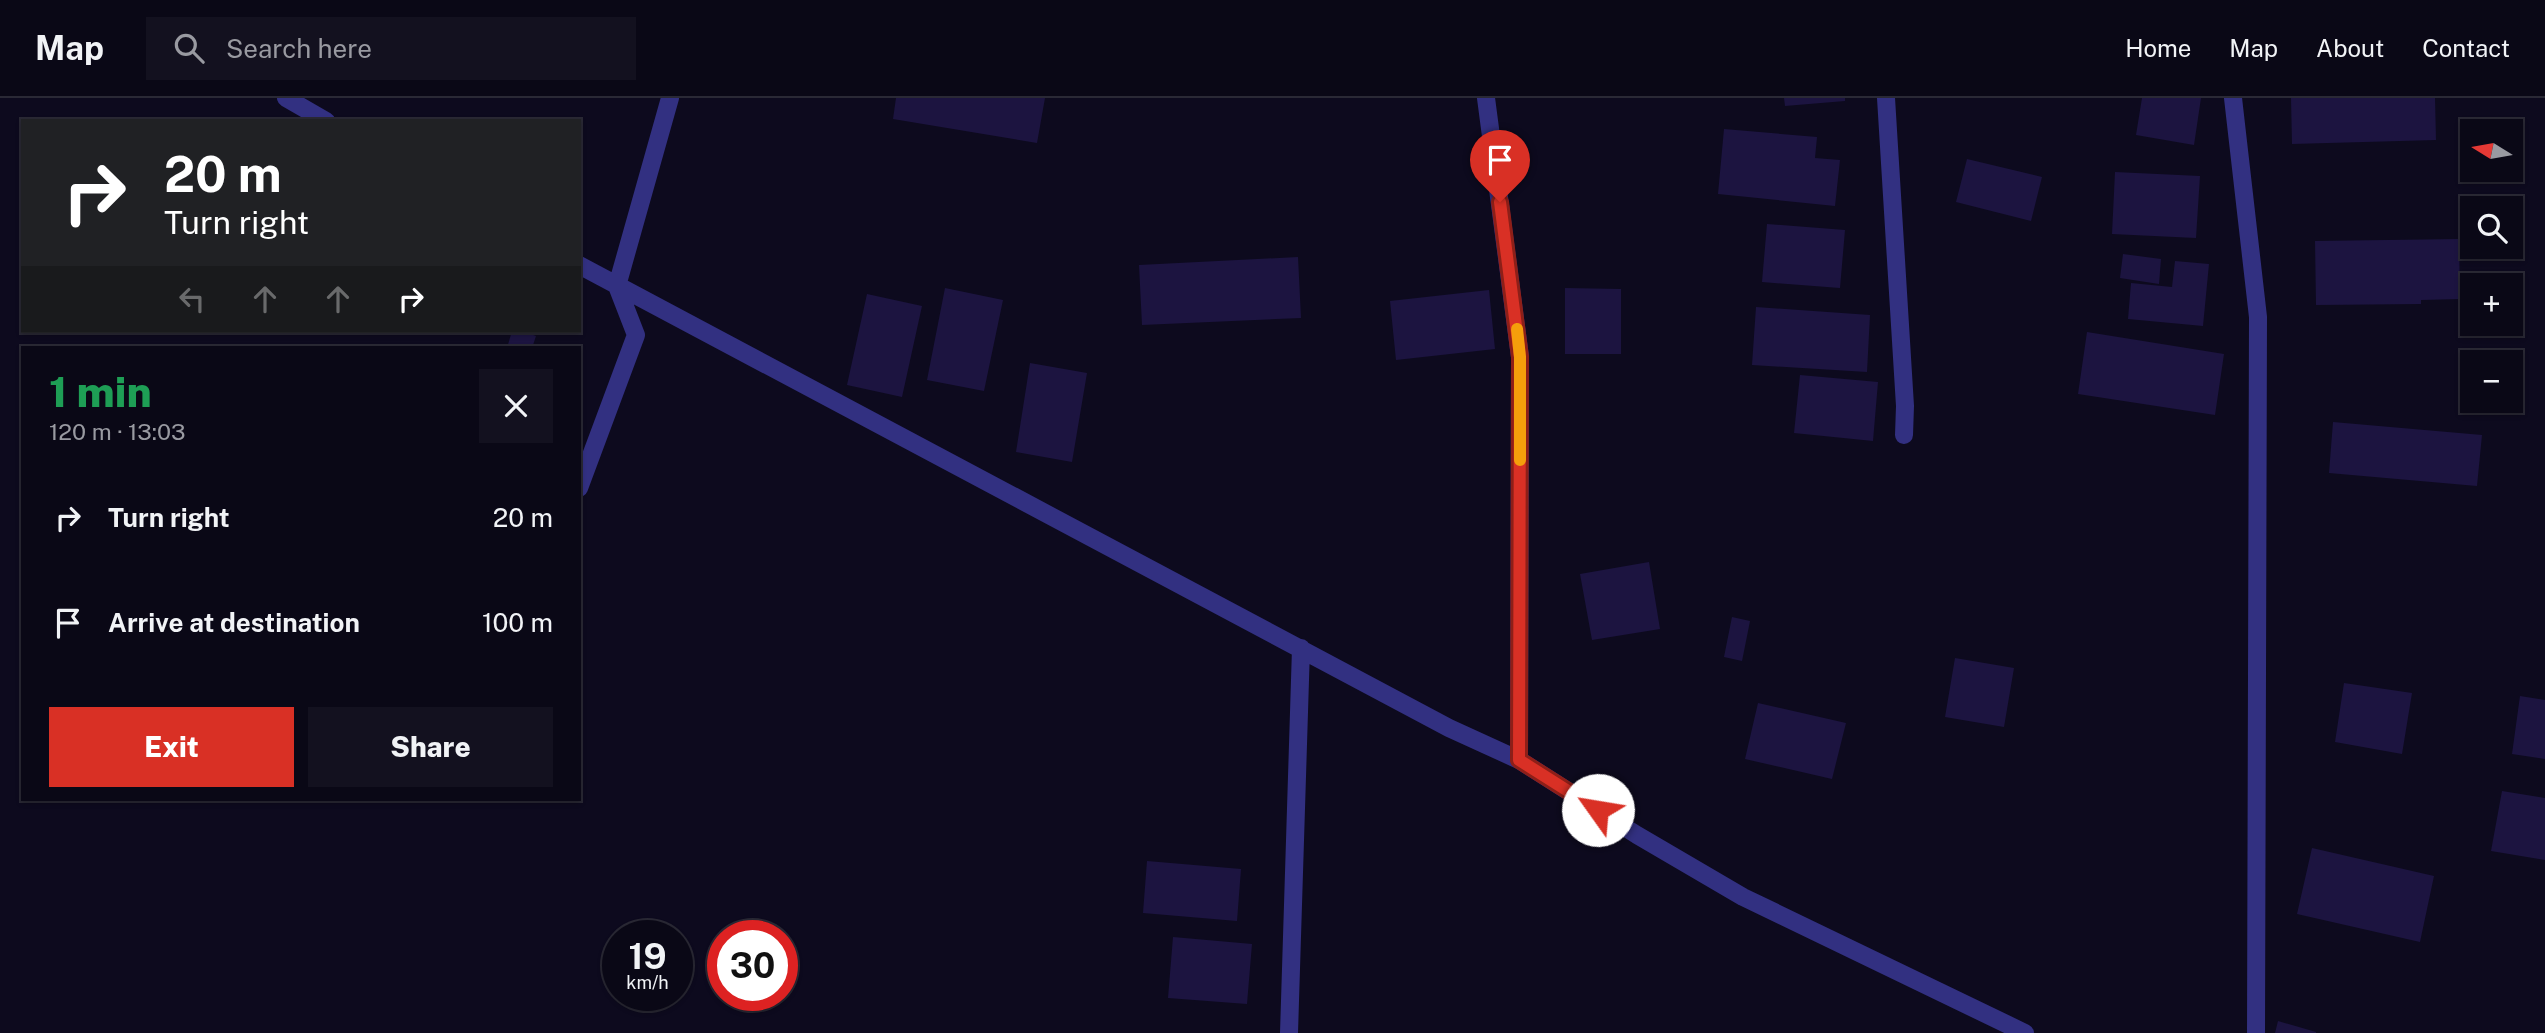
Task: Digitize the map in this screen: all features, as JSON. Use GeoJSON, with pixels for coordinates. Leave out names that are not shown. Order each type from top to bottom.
{"type":"FeatureCollection","features":[{"type":"Feature","properties":{"kind":"street"},"geometry":{"type":"LineString","coordinates":[[286,98],[323,119]]}},
{"type":"Feature","properties":{"kind":"street"},"geometry":{"type":"LineString","coordinates":[[581,483],[636,335],[617,286],[670,98]]}},
{"type":"Feature","properties":{"kind":"street"},"geometry":{"type":"LineString","coordinates":[[1486,98],[1520,357],[1519,760]]}},
{"type":"Feature","properties":{"kind":"street"},"geometry":{"type":"LineString","coordinates":[[1886,98],[1905,406],[1903,435]]}},
{"type":"Feature","properties":{"kind":"street"},"geometry":{"type":"LineString","coordinates":[[2233,98],[2258,317],[2256,1033]]}},
{"type":"Feature","properties":{"kind":"street"},"geometry":{"type":"LineString","coordinates":[[581,266],[1450,728],[1519,760],[1637,835],[1743,897],[2025,1033]]}},
{"type":"Feature","properties":{"kind":"street"},"geometry":{"type":"LineString","coordinates":[[1289,1033],[1301,648]]}},
{"type":"Feature","properties":{"kind":"building"},"geometry":{"type":"Polygon","coordinates":[[[896,98],[1045,98],[1037,143],[893,119],[896,98]]]}},
{"type":"Feature","properties":{"kind":"building"},"geometry":{"type":"Polygon","coordinates":[[[1784,98],[1845,98],[1845,101],[1785,106],[1784,98]]]}},
{"type":"Feature","properties":{"kind":"building"},"geometry":{"type":"Polygon","coordinates":[[[2142,98],[2201,98],[2194,145],[2136,135],[2142,98]]]}},
{"type":"Feature","properties":{"kind":"building"},"geometry":{"type":"Polygon","coordinates":[[[2291,98],[2435,98],[2436,140],[2292,144],[2291,98]]]}},
{"type":"Feature","properties":{"kind":"building"},"geometry":{"type":"Polygon","coordinates":[[[1724,129],[1817,137],[1815,158],[1840,160],[1835,206],[1718,194],[1724,129]]]}},
{"type":"Feature","properties":{"kind":"building"},"geometry":{"type":"Polygon","coordinates":[[[1967,159],[2042,177],[2031,221],[1956,202],[1967,159]]]}},
{"type":"Feature","properties":{"kind":"building"},"geometry":{"type":"Polygon","coordinates":[[[2115,172],[2200,176],[2196,238],[2112,234],[2115,172]]]}},
{"type":"Feature","properties":{"kind":"building"},"geometry":{"type":"Polygon","coordinates":[[[1767,224],[1845,230],[1840,288],[1762,282],[1767,224]]]}},
{"type":"Feature","properties":{"kind":"building"},"geometry":{"type":"Polygon","coordinates":[[[2459,239],[2460,299],[2421,300],[2421,304],[2316,305],[2315,241],[2459,239]]]}},
{"type":"Feature","properties":{"kind":"building"},"geometry":{"type":"Polygon","coordinates":[[[2123,254],[2161,259],[2159,284],[2120,278],[2123,254]]]}},
{"type":"Feature","properties":{"kind":"building"},"geometry":{"type":"Polygon","coordinates":[[[1298,257],[1301,318],[1142,325],[1139,265],[1298,257]]]}},
{"type":"Feature","properties":{"kind":"building"},"geometry":{"type":"Polygon","coordinates":[[[2175,261],[2209,264],[2203,326],[2128,319],[2131,283],[2172,287],[2175,261]]]}},
{"type":"Feature","properties":{"kind":"building"},"geometry":{"type":"Polygon","coordinates":[[[945,288],[1003,300],[984,391],[927,380],[945,288]]]}},
{"type":"Feature","properties":{"kind":"building"},"geometry":{"type":"Polygon","coordinates":[[[1565,288],[1621,289],[1621,354],[1565,354],[1565,288]]]}},
{"type":"Feature","properties":{"kind":"building"},"geometry":{"type":"Polygon","coordinates":[[[1489,290],[1495,349],[1396,360],[1390,301],[1489,290]]]}},
{"type":"Feature","properties":{"kind":"building"},"geometry":{"type":"Polygon","coordinates":[[[867,294],[922,306],[902,397],[847,385],[867,294]]]}},
{"type":"Feature","properties":{"kind":"building"},"geometry":{"type":"Polygon","coordinates":[[[1756,307],[1870,315],[1867,372],[1752,365],[1756,307]]]}},
{"type":"Feature","properties":{"kind":"building"},"geometry":{"type":"Polygon","coordinates":[[[2087,332],[2224,354],[2215,415],[2078,394],[2087,332]]]}},
{"type":"Feature","properties":{"kind":"building"},"geometry":{"type":"Polygon","coordinates":[[[511,333],[536,336],[533,346],[508,346],[511,333]]]}},
{"type":"Feature","properties":{"kind":"building"},"geometry":{"type":"Polygon","coordinates":[[[1030,363],[1087,373],[1072,462],[1016,452],[1030,363]]]}},
{"type":"Feature","properties":{"kind":"building"},"geometry":{"type":"Polygon","coordinates":[[[1800,375],[1878,382],[1873,441],[1794,433],[1800,375]]]}},
{"type":"Feature","properties":{"kind":"building"},"geometry":{"type":"Polygon","coordinates":[[[2333,422],[2482,435],[2477,486],[2329,473],[2333,422]]]}},
{"type":"Feature","properties":{"kind":"building"},"geometry":{"type":"Polygon","coordinates":[[[1649,562],[1660,629],[1592,640],[1580,574],[1649,562]]]}},
{"type":"Feature","properties":{"kind":"building"},"geometry":{"type":"Polygon","coordinates":[[[1732,617],[1750,621],[1742,661],[1724,657],[1732,617]]]}},
{"type":"Feature","properties":{"kind":"building"},"geometry":{"type":"Polygon","coordinates":[[[1955,658],[2014,668],[2004,727],[1945,717],[1955,658]]]}},
{"type":"Feature","properties":{"kind":"building"},"geometry":{"type":"Polygon","coordinates":[[[2344,683],[2412,693],[2402,754],[2335,742],[2344,683]]]}},
{"type":"Feature","properties":{"kind":"building"},"geometry":{"type":"Polygon","coordinates":[[[2520,696],[2545,700],[2545,759],[2512,754],[2520,696]]]}},
{"type":"Feature","properties":{"kind":"building"},"geometry":{"type":"Polygon","coordinates":[[[1758,703],[1846,723],[1832,779],[1745,759],[1758,703]]]}},
{"type":"Feature","properties":{"kind":"building"},"geometry":{"type":"Polygon","coordinates":[[[2502,791],[2545,798],[2545,860],[2491,851],[2502,791]]]}},
{"type":"Feature","properties":{"kind":"building"},"geometry":{"type":"Polygon","coordinates":[[[2312,848],[2434,876],[2420,942],[2297,914],[2312,848]]]}},
{"type":"Feature","properties":{"kind":"building"},"geometry":{"type":"Polygon","coordinates":[[[1147,861],[1241,869],[1237,921],[1143,913],[1147,861]]]}},
{"type":"Feature","properties":{"kind":"building"},"geometry":{"type":"Polygon","coordinates":[[[1173,937],[1252,944],[1247,1004],[1168,998],[1173,937]]]}},
{"type":"Feature","properties":{"kind":"building"},"geometry":{"type":"Polygon","coordinates":[[[2278,1021],[2316,1032],[2316,1033],[2275,1033],[2278,1021]]]}},
{"type":"Feature","properties":{"kind":"slow traffic"},"geometry":{"type":"LineString","coordinates":[[1517,329],[1520,357],[1520,460]]}},
{"type":"Feature","properties":{"kind":"route"},"geometry":{"type":"LineString","coordinates":[[1500,202],[1520,357],[1519,760],[1598,810]]}}]}
